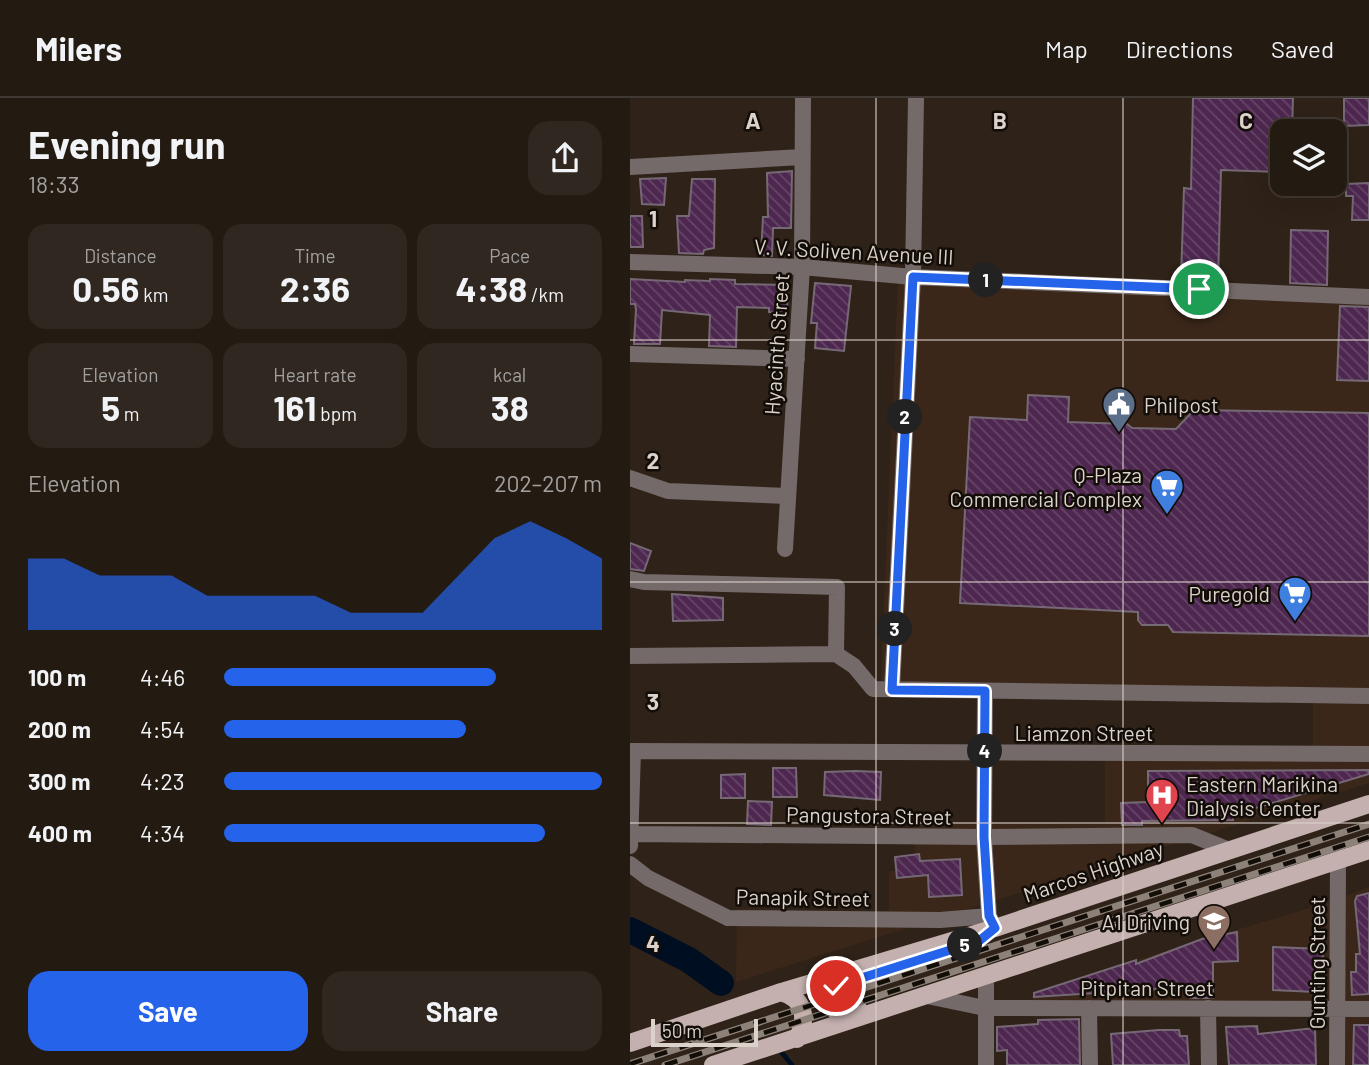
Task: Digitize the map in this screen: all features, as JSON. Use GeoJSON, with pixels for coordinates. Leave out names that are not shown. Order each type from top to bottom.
{"type":"FeatureCollection","features":[{"type":"Feature","properties":{"kind":"main road","name":"Marcos Highway"},"geometry":{"type":"LineString","coordinates":[[630,1043],[992,922],[1369,804]]}},
{"type":"Feature","properties":{"kind":"main road"},"geometry":{"type":"LineString","coordinates":[[713,1065],[1369,850]]}},
{"type":"Feature","properties":{"kind":"main road"},"geometry":{"type":"LineString","coordinates":[[986,976],[968,975],[843,1015],[832,1008],[830,1000],[836,986],[979,941],[992,922]]}},
{"type":"Feature","properties":{"kind":"main road"},"geometry":{"type":"LineString","coordinates":[[781,992],[791,995],[800,1004],[805,1019],[791,1041]]}},
{"type":"Feature","properties":{"kind":"street","name":"Hyacinth Street"},"geometry":{"type":"LineString","coordinates":[[785,550],[802,267],[803,98]]}},
{"type":"Feature","properties":{"kind":"street"},"geometry":{"type":"LineString","coordinates":[[892,690],[913,277],[916,98]]}},
{"type":"Feature","properties":{"kind":"street"},"geometry":{"type":"LineString","coordinates":[[630,167],[802,157]]}},
{"type":"Feature","properties":{"kind":"street","name":"V. V. Soliven Avenue III"},"geometry":{"type":"LineString","coordinates":[[630,262],[802,267],[913,277],[1369,297]]}},
{"type":"Feature","properties":{"kind":"street"},"geometry":{"type":"LineString","coordinates":[[630,355],[797,359]]}},
{"type":"Feature","properties":{"kind":"street"},"geometry":{"type":"LineString","coordinates":[[630,478],[667,491],[788,496]]}},
{"type":"Feature","properties":{"kind":"street"},"geometry":{"type":"LineString","coordinates":[[630,579],[644,582],[837,587],[836,654]]}},
{"type":"Feature","properties":{"kind":"street"},"geometry":{"type":"LineString","coordinates":[[630,656],[836,654],[854,666],[873,689],[1369,696]]}},
{"type":"Feature","properties":{"kind":"street"},"geometry":{"type":"LineString","coordinates":[[985,691],[984,837],[992,922]]}},
{"type":"Feature","properties":{"kind":"street"},"geometry":{"type":"LineString","coordinates":[[631,751],[631,840]]}},
{"type":"Feature","properties":{"kind":"street","name":"Liamzon Street"},"geometry":{"type":"LineString","coordinates":[[631,751],[1369,754]]}},
{"type":"Feature","properties":{"kind":"street","name":"Pangustora Street"},"geometry":{"type":"LineString","coordinates":[[631,840],[1192,835],[1229,850]]}},
{"type":"Feature","properties":{"kind":"street","name":"Gunting Street"},"geometry":{"type":"LineString","coordinates":[[1337,1065],[1338,861]]}},
{"type":"Feature","properties":{"kind":"street","name":"Panapik Street"},"geometry":{"type":"LineString","coordinates":[[630,864],[648,878],[728,918],[992,922]]}},
{"type":"Feature","properties":{"kind":"street"},"geometry":{"type":"LineString","coordinates":[[986,976],[986,1065]]}},
{"type":"Feature","properties":{"kind":"street","name":"Pitpitan Street"},"geometry":{"type":"LineString","coordinates":[[927,996],[985,1008],[1369,1009]]}},
{"type":"Feature","properties":{"kind":"street"},"geometry":{"type":"LineString","coordinates":[[1089,1008],[1090,1065]]}},
{"type":"Feature","properties":{"kind":"street"},"geometry":{"type":"LineString","coordinates":[[1208,1008],[1209,1065]]}},
{"type":"Feature","properties":{"kind":"shaded area"},"geometry":{"type":"Polygon","coordinates":[[[898,280],[1369,299],[1369,783],[736,982],[737,909],[889,912],[889,871],[916,870],[914,821],[1105,824],[1105,759],[1313,758],[1313,703],[880,696],[898,280]]]}},
{"type":"Feature","properties":{"kind":"shaded area"},"geometry":{"type":"Polygon","coordinates":[[[1369,887],[1369,1065],[1339,1065],[1339,1004],[1039,1011],[1031,996],[1106,969],[1323,904],[1369,887]]]}},
{"type":"Feature","properties":{"kind":"building"},"geometry":{"type":"Polygon","coordinates":[[[1193,98],[1293,98],[1292,119],[1270,119],[1270,172],[1221,170],[1218,280],[1181,278],[1184,188],[1191,189],[1193,98]]]}},
{"type":"Feature","properties":{"kind":"building"},"geometry":{"type":"Polygon","coordinates":[[[1344,98],[1369,98],[1369,125],[1347,126],[1347,119],[1344,119],[1344,98]]]}},
{"type":"Feature","properties":{"kind":"building"},"geometry":{"type":"Polygon","coordinates":[[[792,171],[791,228],[773,228],[772,256],[761,255],[763,217],[768,217],[767,173],[792,171]]]}},
{"type":"Feature","properties":{"kind":"building"},"geometry":{"type":"Polygon","coordinates":[[[666,178],[664,205],[642,204],[640,179],[666,178]]]}},
{"type":"Feature","properties":{"kind":"building"},"geometry":{"type":"Polygon","coordinates":[[[692,179],[715,179],[714,248],[704,250],[703,254],[679,253],[677,216],[689,216],[692,179]]]}},
{"type":"Feature","properties":{"kind":"building"},"geometry":{"type":"Polygon","coordinates":[[[1369,183],[1369,220],[1352,220],[1353,196],[1347,196],[1347,184],[1369,183]]]}},
{"type":"Feature","properties":{"kind":"building"},"geometry":{"type":"Polygon","coordinates":[[[630,216],[642,216],[643,247],[630,247],[630,216]]]}},
{"type":"Feature","properties":{"kind":"building"},"geometry":{"type":"Polygon","coordinates":[[[1291,230],[1328,231],[1327,285],[1290,283],[1291,230]]]}},
{"type":"Feature","properties":{"kind":"building"},"geometry":{"type":"Polygon","coordinates":[[[630,279],[685,282],[710,279],[735,280],[735,284],[788,285],[787,313],[769,312],[769,308],[737,307],[736,347],[709,346],[710,315],[662,310],[660,344],[634,344],[636,309],[635,304],[630,304],[630,279]]]}},
{"type":"Feature","properties":{"kind":"building"},"geometry":{"type":"Polygon","coordinates":[[[815,283],[851,286],[844,351],[815,348],[817,323],[811,323],[815,283]]]}},
{"type":"Feature","properties":{"kind":"building"},"geometry":{"type":"Polygon","coordinates":[[[1340,306],[1369,307],[1369,381],[1337,380],[1340,306]]]}},
{"type":"Feature","properties":{"kind":"building","name":"Q-Plaza Commercial Complex"},"geometry":{"type":"Polygon","coordinates":[[[1028,395],[1069,397],[1068,422],[1127,424],[1132,428],[1176,429],[1194,410],[1369,413],[1369,636],[1173,632],[1168,625],[1142,625],[1138,620],[1138,612],[960,603],[970,417],[1027,420],[1028,395]]]}},
{"type":"Feature","properties":{"kind":"building"},"geometry":{"type":"Polygon","coordinates":[[[630,543],[651,551],[644,571],[630,569],[630,543]]]}},
{"type":"Feature","properties":{"kind":"building"},"geometry":{"type":"Polygon","coordinates":[[[672,594],[723,598],[723,620],[673,621],[672,594]]]}},
{"type":"Feature","properties":{"kind":"building"},"geometry":{"type":"Polygon","coordinates":[[[773,768],[796,768],[797,797],[773,797],[773,768]]]}},
{"type":"Feature","properties":{"kind":"building"},"geometry":{"type":"Polygon","coordinates":[[[1369,770],[1369,774],[1249,810],[1249,814],[1233,814],[1233,820],[1142,821],[1142,825],[1122,825],[1121,803],[1148,802],[1148,771],[1369,770]]]}},
{"type":"Feature","properties":{"kind":"building"},"geometry":{"type":"Polygon","coordinates":[[[825,772],[881,772],[880,800],[824,795],[825,772]]]}},
{"type":"Feature","properties":{"kind":"building"},"geometry":{"type":"Polygon","coordinates":[[[745,774],[745,798],[721,798],[721,775],[745,774]]]}},
{"type":"Feature","properties":{"kind":"building"},"geometry":{"type":"Polygon","coordinates":[[[748,801],[772,802],[771,825],[747,824],[748,801]]]}},
{"type":"Feature","properties":{"kind":"building"},"geometry":{"type":"Polygon","coordinates":[[[919,854],[920,861],[960,859],[962,895],[929,897],[928,875],[897,878],[895,857],[919,854]]]}},
{"type":"Feature","properties":{"kind":"building"},"geometry":{"type":"Polygon","coordinates":[[[1369,893],[1369,994],[1352,995],[1351,972],[1356,972],[1356,954],[1360,954],[1355,901],[1357,896],[1369,893]]]}},
{"type":"Feature","properties":{"kind":"building"},"geometry":{"type":"Polygon","coordinates":[[[1237,932],[1238,961],[1213,962],[1213,998],[1190,998],[1190,987],[1034,997],[1034,993],[1136,960],[1136,964],[1202,939],[1237,932]]]}},
{"type":"Feature","properties":{"kind":"building"},"geometry":{"type":"Polygon","coordinates":[[[1273,947],[1322,949],[1326,986],[1316,987],[1315,992],[1273,990],[1273,947]]]}},
{"type":"Feature","properties":{"kind":"building"},"geometry":{"type":"Polygon","coordinates":[[[1079,1019],[1080,1065],[1007,1065],[1007,1050],[997,1051],[997,1027],[1038,1024],[1038,1020],[1079,1019]]]}},
{"type":"Feature","properties":{"kind":"building"},"geometry":{"type":"Polygon","coordinates":[[[1354,1025],[1369,1025],[1369,1065],[1353,1065],[1354,1025]]]}},
{"type":"Feature","properties":{"kind":"building"},"geometry":{"type":"Polygon","coordinates":[[[1257,1026],[1258,1034],[1315,1028],[1316,1065],[1229,1065],[1226,1027],[1257,1026]]]}},
{"type":"Feature","properties":{"kind":"building"},"geometry":{"type":"Polygon","coordinates":[[[1179,1030],[1180,1036],[1187,1036],[1189,1065],[1113,1065],[1111,1034],[1179,1030]]]}},
{"type":"Feature","properties":{"kind":"waterway"},"geometry":{"type":"LineString","coordinates":[[630,930],[689,960],[721,983]]}},
{"type":"Feature","properties":{"kind":"waterway"},"geometry":{"type":"LineString","coordinates":[[782,1053],[792,1065]]}},
{"type":"Feature","properties":{"kind":"railway"},"geometry":{"type":"LineString","coordinates":[[630,1064],[1369,824]]}},
{"type":"Feature","properties":{"kind":"railway"},"geometry":{"type":"LineString","coordinates":[[665,1065],[1369,837]]}},
{"type":"Feature","properties":{"kind":"place","name":"Philpost"},"geometry":{"type":"Point","coordinates":[1119,434]}},
{"type":"Feature","properties":{"kind":"place","name":"Q-Plaza Commercial Complex"},"geometry":{"type":"Point","coordinates":[1167,516]}},
{"type":"Feature","properties":{"kind":"place","name":"Puregold"},"geometry":{"type":"Point","coordinates":[1295,623]}},
{"type":"Feature","properties":{"kind":"place","name":"Eastern Marikina Dialysis Center"},"geometry":{"type":"Point","coordinates":[1162,825]}},
{"type":"Feature","properties":{"kind":"place","name":"A1 Driving"},"geometry":{"type":"Point","coordinates":[1214,951]}},
{"type":"Feature","properties":{"kind":"route"},"geometry":{"type":"LineString","coordinates":[[836,986],[979,941],[995,928],[989,916],[984,837],[985,691],[892,690],[913,277],[1199,289]]}}]}
